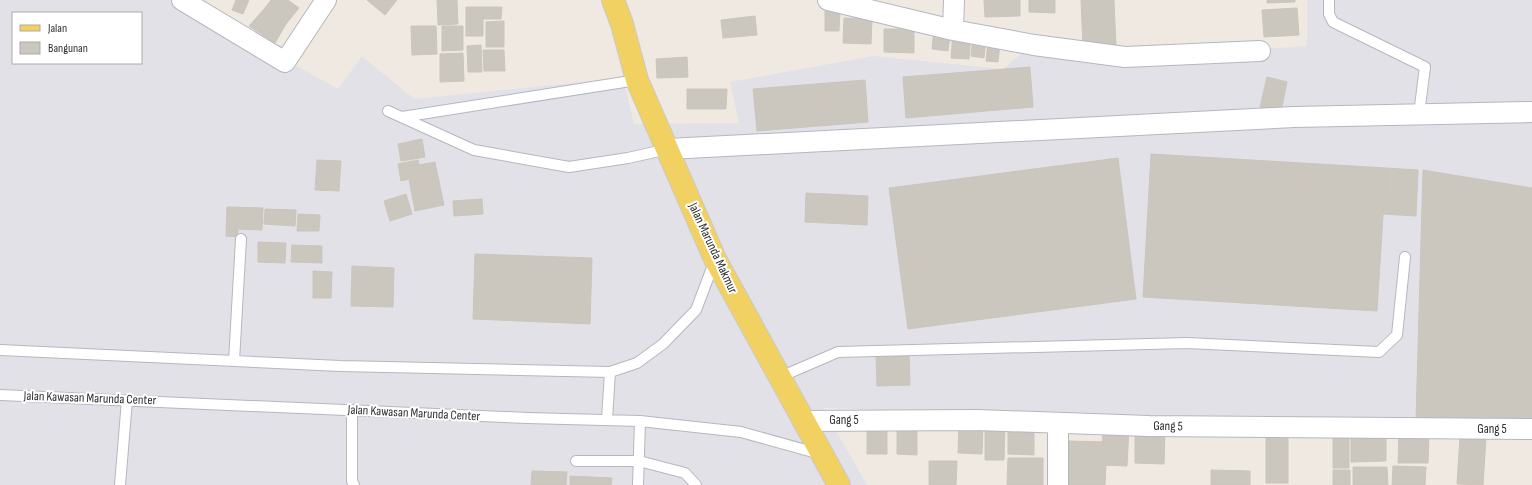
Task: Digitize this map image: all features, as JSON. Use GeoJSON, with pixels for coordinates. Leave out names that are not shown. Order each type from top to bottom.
{"type":"FeatureCollection","features":[{"type":"Feature","properties":{"kind":"main road","name":"Jalan Marunda Makmur"},"geometry":{"type":"LineString","coordinates":[[613,0],[622,24],[637,80],[715,259],[824,455],[839,485]]}},
{"type":"Feature","properties":{"kind":"street"},"geometry":{"type":"LineString","coordinates":[[182,0],[284,62],[326,0]]}},
{"type":"Feature","properties":{"kind":"street"},"geometry":{"type":"LineString","coordinates":[[828,0],[953,30],[1034,45],[1125,57],[1260,51]]}},
{"type":"Feature","properties":{"kind":"street"},"geometry":{"type":"LineString","coordinates":[[953,30],[954,0]]}},
{"type":"Feature","properties":{"kind":"street"},"geometry":{"type":"LineString","coordinates":[[668,149],[1294,117],[1532,112]]}},
{"type":"Feature","properties":{"kind":"street","name":"Gang 5"},"geometry":{"type":"LineString","coordinates":[[804,421],[977,420],[1150,426],[1532,429]]}},
{"type":"Feature","properties":{"kind":"street"},"geometry":{"type":"LineString","coordinates":[[1058,423],[1058,485]]}},
{"type":"Feature","properties":{"kind":"lane"},"geometry":{"type":"LineString","coordinates":[[1329,0],[1328,14],[1333,22],[1425,67],[1419,114]]}},
{"type":"Feature","properties":{"kind":"lane"},"geometry":{"type":"LineString","coordinates":[[401,117],[637,80]]}},
{"type":"Feature","properties":{"kind":"lane"},"geometry":{"type":"LineString","coordinates":[[388,112],[474,150],[569,167],[628,158],[668,149]]}},
{"type":"Feature","properties":{"kind":"lane"},"geometry":{"type":"LineString","coordinates":[[234,361],[241,239]]}},
{"type":"Feature","properties":{"kind":"lane"},"geometry":{"type":"LineString","coordinates":[[780,377],[838,352],[1187,343],[1379,352],[1397,335],[1405,257]]}},
{"type":"Feature","properties":{"kind":"lane"},"geometry":{"type":"LineString","coordinates":[[0,350],[340,366],[610,372],[637,363],[663,344],[696,310],[715,259]]}},
{"type":"Feature","properties":{"kind":"lane"},"geometry":{"type":"LineString","coordinates":[[607,419],[610,372]]}},
{"type":"Feature","properties":{"kind":"lane","name":"Jalan Kawasan Marunda Center"},"geometry":{"type":"LineString","coordinates":[[0,395],[640,421],[741,432],[824,455]]}},
{"type":"Feature","properties":{"kind":"lane"},"geometry":{"type":"LineString","coordinates":[[120,485],[127,400]]}},
{"type":"Feature","properties":{"kind":"lane"},"geometry":{"type":"LineString","coordinates":[[352,410],[352,481],[354,485]]}},
{"type":"Feature","properties":{"kind":"lane"},"geometry":{"type":"LineString","coordinates":[[638,485],[640,421]]}},
{"type":"Feature","properties":{"kind":"lane"},"geometry":{"type":"LineString","coordinates":[[576,462],[639,461],[685,473],[696,485]]}},
{"type":"Feature","properties":{"kind":"lane"},"geometry":{"type":"LineString","coordinates":[[683,485],[685,473]]}},
{"type":"Feature","properties":{"kind":"shaded area"},"geometry":{"type":"Polygon","coordinates":[[[0,0],[178,0],[338,89],[362,56],[414,99],[623,78],[634,124],[739,123],[730,82],[873,56],[1003,69],[1026,50],[1125,58],[1307,46],[1307,0],[1532,0],[1532,432],[823,408],[867,485],[0,485],[0,0]]]}},
{"type":"Feature","properties":{"kind":"building"},"geometry":{"type":"Polygon","coordinates":[[[236,0],[249,0],[243,14],[232,10],[236,0]]]}},
{"type":"Feature","properties":{"kind":"building"},"geometry":{"type":"Polygon","coordinates":[[[271,0],[288,0],[299,8],[286,24],[265,8],[271,0]]]}},
{"type":"Feature","properties":{"kind":"building"},"geometry":{"type":"Polygon","coordinates":[[[367,0],[397,0],[385,15],[367,0]]]}},
{"type":"Feature","properties":{"kind":"building"},"geometry":{"type":"Polygon","coordinates":[[[437,0],[457,0],[458,24],[438,25],[437,0]]]}},
{"type":"Feature","properties":{"kind":"building"},"geometry":{"type":"Polygon","coordinates":[[[984,0],[1020,0],[1020,16],[985,17],[984,0]]]}},
{"type":"Feature","properties":{"kind":"building"},"geometry":{"type":"Polygon","coordinates":[[[1029,0],[1055,0],[1055,13],[1029,12],[1029,0]]]}},
{"type":"Feature","properties":{"kind":"building"},"geometry":{"type":"Polygon","coordinates":[[[1081,0],[1114,0],[1116,46],[1083,48],[1081,0]]]}},
{"type":"Feature","properties":{"kind":"building"},"geometry":{"type":"Polygon","coordinates":[[[1267,0],[1295,0],[1295,2],[1267,3],[1267,0]]]}},
{"type":"Feature","properties":{"kind":"building"},"geometry":{"type":"Polygon","coordinates":[[[466,7],[502,7],[501,19],[483,19],[483,36],[466,36],[466,7]]]}},
{"type":"Feature","properties":{"kind":"building"},"geometry":{"type":"Polygon","coordinates":[[[265,8],[286,24],[275,43],[249,26],[265,8]]]}},
{"type":"Feature","properties":{"kind":"building"},"geometry":{"type":"Polygon","coordinates":[[[1297,8],[1299,35],[1264,37],[1262,10],[1297,8]]]}},
{"type":"Feature","properties":{"kind":"building"},"geometry":{"type":"Polygon","coordinates":[[[825,11],[840,11],[839,31],[825,31],[825,11]]]}},
{"type":"Feature","properties":{"kind":"building"},"geometry":{"type":"Polygon","coordinates":[[[755,16],[757,35],[723,38],[721,20],[755,16]]]}},
{"type":"Feature","properties":{"kind":"building"},"geometry":{"type":"Polygon","coordinates":[[[844,18],[872,19],[871,44],[843,43],[844,18]]]}},
{"type":"Feature","properties":{"kind":"building"},"geometry":{"type":"Polygon","coordinates":[[[504,21],[504,47],[486,47],[486,22],[504,21]]]}},
{"type":"Feature","properties":{"kind":"building"},"geometry":{"type":"Polygon","coordinates":[[[411,26],[436,26],[437,54],[412,55],[411,26]]]}},
{"type":"Feature","properties":{"kind":"building"},"geometry":{"type":"Polygon","coordinates":[[[442,26],[463,26],[463,50],[442,51],[442,26]]]}},
{"type":"Feature","properties":{"kind":"building"},"geometry":{"type":"Polygon","coordinates":[[[934,27],[951,29],[948,51],[932,49],[934,27]]]}},
{"type":"Feature","properties":{"kind":"building"},"geometry":{"type":"Polygon","coordinates":[[[884,29],[914,29],[914,53],[884,52],[884,29]]]}},
{"type":"Feature","properties":{"kind":"building"},"geometry":{"type":"Polygon","coordinates":[[[953,33],[971,34],[969,59],[951,58],[953,33]]]}},
{"type":"Feature","properties":{"kind":"building"},"geometry":{"type":"Polygon","coordinates":[[[973,36],[986,37],[984,58],[971,56],[973,36]]]}},
{"type":"Feature","properties":{"kind":"building"},"geometry":{"type":"Polygon","coordinates":[[[988,42],[1000,43],[998,62],[986,61],[988,42]]]}},
{"type":"Feature","properties":{"kind":"building"},"geometry":{"type":"Polygon","coordinates":[[[481,45],[482,72],[468,72],[467,46],[481,45]]]}},
{"type":"Feature","properties":{"kind":"building"},"geometry":{"type":"Polygon","coordinates":[[[483,50],[504,50],[505,71],[484,71],[483,50]]]}},
{"type":"Feature","properties":{"kind":"building"},"geometry":{"type":"Polygon","coordinates":[[[463,53],[464,81],[440,82],[440,54],[463,53]]]}},
{"type":"Feature","properties":{"kind":"building"},"geometry":{"type":"Polygon","coordinates":[[[687,57],[688,77],[657,78],[656,59],[687,57]]]}},
{"type":"Feature","properties":{"kind":"building"},"geometry":{"type":"Polygon","coordinates":[[[1030,67],[1033,107],[906,118],[903,77],[1030,67]]]}},
{"type":"Feature","properties":{"kind":"building"},"geometry":{"type":"Polygon","coordinates":[[[1267,77],[1287,82],[1281,111],[1260,107],[1267,77]]]}},
{"type":"Feature","properties":{"kind":"building"},"geometry":{"type":"Polygon","coordinates":[[[865,80],[868,122],[757,131],[753,89],[865,80]]]}},
{"type":"Feature","properties":{"kind":"building"},"geometry":{"type":"Polygon","coordinates":[[[687,89],[727,89],[726,109],[687,109],[687,89]]]}},
{"type":"Feature","properties":{"kind":"building"},"geometry":{"type":"Polygon","coordinates":[[[422,139],[425,157],[401,161],[398,144],[422,139]]]}},
{"type":"Feature","properties":{"kind":"building"},"geometry":{"type":"Polygon","coordinates":[[[1151,154],[1386,168],[1377,311],[1143,297],[1151,154]]]}},
{"type":"Feature","properties":{"kind":"building"},"geometry":{"type":"Polygon","coordinates":[[[1118,158],[1136,299],[908,329],[889,188],[1118,158]]]}},
{"type":"Feature","properties":{"kind":"building"},"geometry":{"type":"Polygon","coordinates":[[[317,160],[341,161],[339,191],[315,190],[317,160]]]}},
{"type":"Feature","properties":{"kind":"building"},"geometry":{"type":"Polygon","coordinates":[[[418,160],[419,165],[435,162],[444,205],[415,211],[409,179],[401,181],[398,164],[418,160]]]}},
{"type":"Feature","properties":{"kind":"building"},"geometry":{"type":"Polygon","coordinates":[[[1386,168],[1418,170],[1416,216],[1383,214],[1386,168]]]}},
{"type":"Feature","properties":{"kind":"building"},"geometry":{"type":"Polygon","coordinates":[[[1423,170],[1532,188],[1532,424],[1416,420],[1423,170]]]}},
{"type":"Feature","properties":{"kind":"building"},"geometry":{"type":"Polygon","coordinates":[[[806,193],[868,196],[867,225],[805,222],[806,193]]]}},
{"type":"Feature","properties":{"kind":"building"},"geometry":{"type":"Polygon","coordinates":[[[406,194],[412,214],[390,221],[384,201],[406,194]]]}},
{"type":"Feature","properties":{"kind":"building"},"geometry":{"type":"Polygon","coordinates":[[[482,199],[483,214],[454,216],[453,201],[482,199]]]}},
{"type":"Feature","properties":{"kind":"building"},"geometry":{"type":"Polygon","coordinates":[[[227,207],[263,208],[262,230],[238,229],[238,237],[226,236],[227,207]]]}},
{"type":"Feature","properties":{"kind":"building"},"geometry":{"type":"Polygon","coordinates":[[[265,209],[296,210],[295,226],[264,224],[265,209]]]}},
{"type":"Feature","properties":{"kind":"building"},"geometry":{"type":"Polygon","coordinates":[[[298,214],[320,215],[319,231],[297,231],[298,214]]]}},
{"type":"Feature","properties":{"kind":"building"},"geometry":{"type":"Polygon","coordinates":[[[258,242],[286,243],[285,263],[258,262],[258,242]]]}},
{"type":"Feature","properties":{"kind":"building"},"geometry":{"type":"Polygon","coordinates":[[[292,245],[322,246],[322,263],[291,262],[292,245]]]}},
{"type":"Feature","properties":{"kind":"building"},"geometry":{"type":"Polygon","coordinates":[[[475,254],[592,258],[590,324],[473,319],[475,254]]]}},
{"type":"Feature","properties":{"kind":"building"},"geometry":{"type":"Polygon","coordinates":[[[352,266],[394,268],[393,307],[351,306],[352,266]]]}},
{"type":"Feature","properties":{"kind":"building"},"geometry":{"type":"Polygon","coordinates":[[[313,271],[332,272],[331,298],[313,298],[313,271]]]}},
{"type":"Feature","properties":{"kind":"building"},"geometry":{"type":"Polygon","coordinates":[[[909,354],[910,385],[877,386],[876,355],[909,354]]]}},
{"type":"Feature","properties":{"kind":"building"},"geometry":{"type":"Polygon","coordinates":[[[985,422],[1005,422],[1004,460],[985,460],[985,422]]]}},
{"type":"Feature","properties":{"kind":"building"},"geometry":{"type":"Polygon","coordinates":[[[867,425],[887,425],[887,454],[867,454],[867,425]]]}},
{"type":"Feature","properties":{"kind":"building"},"geometry":{"type":"Polygon","coordinates":[[[897,425],[917,425],[917,455],[897,454],[897,425]]]}},
{"type":"Feature","properties":{"kind":"building"},"geometry":{"type":"Polygon","coordinates":[[[959,425],[983,425],[982,454],[958,453],[959,425]]]}},
{"type":"Feature","properties":{"kind":"building"},"geometry":{"type":"Polygon","coordinates":[[[1008,427],[1034,428],[1034,455],[1008,454],[1008,427]]]}},
{"type":"Feature","properties":{"kind":"building"},"geometry":{"type":"Polygon","coordinates":[[[1103,428],[1129,428],[1127,466],[1102,465],[1103,428]]]}},
{"type":"Feature","properties":{"kind":"building"},"geometry":{"type":"Polygon","coordinates":[[[1135,430],[1165,431],[1164,464],[1135,463],[1135,430]]]}},
{"type":"Feature","properties":{"kind":"building"},"geometry":{"type":"Polygon","coordinates":[[[1266,431],[1288,431],[1288,483],[1266,483],[1266,431]]]}},
{"type":"Feature","properties":{"kind":"building"},"geometry":{"type":"Polygon","coordinates":[[[1386,431],[1386,461],[1351,462],[1351,432],[1386,431]]]}},
{"type":"Feature","properties":{"kind":"building"},"geometry":{"type":"Polygon","coordinates":[[[1399,432],[1429,433],[1428,463],[1398,463],[1399,432]]]}},
{"type":"Feature","properties":{"kind":"building"},"geometry":{"type":"Polygon","coordinates":[[[1333,435],[1349,435],[1349,468],[1333,468],[1333,435]]]}},
{"type":"Feature","properties":{"kind":"building"},"geometry":{"type":"Polygon","coordinates":[[[1460,436],[1486,438],[1483,485],[1457,484],[1460,436]]]}},
{"type":"Feature","properties":{"kind":"building"},"geometry":{"type":"Polygon","coordinates":[[[1069,441],[1107,442],[1105,485],[1068,485],[1069,441]]]}},
{"type":"Feature","properties":{"kind":"building"},"geometry":{"type":"Polygon","coordinates":[[[1008,458],[1043,458],[1043,485],[1007,485],[1008,458]]]}},
{"type":"Feature","properties":{"kind":"building"},"geometry":{"type":"Polygon","coordinates":[[[929,461],[957,461],[956,485],[929,485],[929,461]]]}},
{"type":"Feature","properties":{"kind":"building"},"geometry":{"type":"Polygon","coordinates":[[[1393,466],[1426,467],[1425,485],[1392,485],[1393,466]]]}},
{"type":"Feature","properties":{"kind":"building"},"geometry":{"type":"Polygon","coordinates":[[[1353,467],[1387,467],[1388,485],[1353,485],[1353,467]]]}},
{"type":"Feature","properties":{"kind":"building"},"geometry":{"type":"Polygon","coordinates":[[[1211,470],[1250,471],[1250,485],[1211,485],[1211,470]]]}},
{"type":"Feature","properties":{"kind":"building"},"geometry":{"type":"Polygon","coordinates":[[[1333,470],[1350,470],[1350,485],[1333,485],[1333,470]]]}},
{"type":"Feature","properties":{"kind":"building"},"geometry":{"type":"Polygon","coordinates":[[[532,471],[567,472],[566,485],[531,485],[532,471]]]}},
{"type":"Feature","properties":{"kind":"building"},"geometry":{"type":"Polygon","coordinates":[[[570,476],[612,478],[611,485],[570,485],[570,476]]]}}]}
